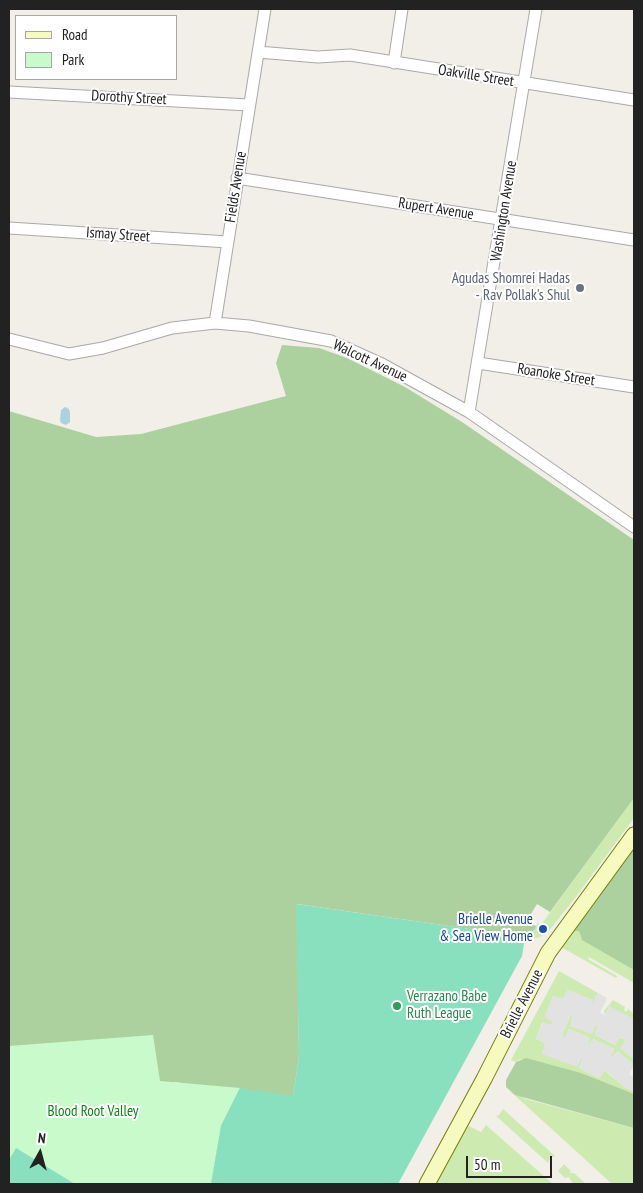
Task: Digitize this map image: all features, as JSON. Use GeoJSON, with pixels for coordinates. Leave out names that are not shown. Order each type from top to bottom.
{"type":"FeatureCollection","features":[{"type":"Feature","properties":{"kind":"street","name":"Fields Avenue"},"geometry":{"type":"LineString","coordinates":[[215,323],[265,9]]}},
{"type":"Feature","properties":{"kind":"street"},"geometry":{"type":"LineString","coordinates":[[394,63],[402,9]]}},
{"type":"Feature","properties":{"kind":"street","name":"Washington Avenue"},"geometry":{"type":"LineString","coordinates":[[469,412],[536,9]]}},
{"type":"Feature","properties":{"kind":"street","name":"Oakville Street"},"geometry":{"type":"LineString","coordinates":[[258,52],[318,57],[350,55],[634,100]]}},
{"type":"Feature","properties":{"kind":"street","name":"Dorothy Street"},"geometry":{"type":"LineString","coordinates":[[9,92],[249,105]]}},
{"type":"Feature","properties":{"kind":"street","name":"Rupert Avenue"},"geometry":{"type":"LineString","coordinates":[[237,178],[634,240]]}},
{"type":"Feature","properties":{"kind":"street","name":"Ismay Street"},"geometry":{"type":"LineString","coordinates":[[9,228],[228,242]]}},
{"type":"Feature","properties":{"kind":"street","name":"Walcott Avenue"},"geometry":{"type":"LineString","coordinates":[[9,339],[69,354],[103,348],[172,328],[215,323],[265,328],[331,341],[382,364],[469,412],[634,527]]}},
{"type":"Feature","properties":{"kind":"street","name":"Roanoke Street"},"geometry":{"type":"LineString","coordinates":[[478,363],[634,387]]}},
{"type":"Feature","properties":{"kind":"street","name":"Brielle Avenue"},"geometry":{"type":"LineString","coordinates":[[428,1184],[548,953],[634,836]]}},
{"type":"Feature","properties":{"kind":"green space"},"geometry":{"type":"Polygon","coordinates":[[[282,345],[319,348],[347,358],[405,387],[462,422],[634,540],[634,798],[550,912],[537,904],[526,922],[536,926],[535,929],[525,937],[297,904],[299,1056],[293,1097],[221,1126],[211,1184],[182,1083],[175,1082],[9,1144],[9,411],[96,437],[141,434],[286,396],[276,363],[282,345]]]}},
{"type":"Feature","properties":{"kind":"green space"},"geometry":{"type":"Polygon","coordinates":[[[634,798],[634,818],[575,898],[549,931],[540,937],[525,941],[538,923],[541,925],[634,798]]]}},
{"type":"Feature","properties":{"kind":"green space"},"geometry":{"type":"Polygon","coordinates":[[[634,847],[634,970],[582,940],[579,931],[573,931],[634,847]]]}},
{"type":"Feature","properties":{"kind":"green space","name":"Verrazano Babe Ruth League"},"geometry":{"type":"Polygon","coordinates":[[[296,904],[525,937],[522,956],[398,1184],[211,1184],[221,1126],[240,1088],[293,1096],[299,1056],[296,904]]]}},
{"type":"Feature","properties":{"kind":"green space"},"geometry":{"type":"Polygon","coordinates":[[[573,931],[579,931],[581,937],[634,970],[634,983],[589,957],[588,959],[617,976],[616,978],[561,947],[573,931]]]}},
{"type":"Feature","properties":{"kind":"green space"},"geometry":{"type":"Polygon","coordinates":[[[559,971],[598,993],[590,1009],[592,1000],[568,990],[563,999],[553,996],[545,1017],[553,1021],[551,1025],[542,1023],[536,1039],[545,1043],[543,1054],[577,1066],[580,1059],[582,1059],[579,1068],[599,1078],[604,1070],[626,1088],[634,1091],[634,1094],[520,1059],[516,1062],[511,1060],[559,971]]]}},
{"type":"Feature","properties":{"kind":"green space"},"geometry":{"type":"Polygon","coordinates":[[[613,1000],[625,1007],[624,1010],[626,1012],[628,1009],[634,1014],[634,1019],[609,1007],[605,1015],[604,1011],[613,1000]]]}},
{"type":"Feature","properties":{"kind":"green space"},"geometry":{"type":"Polygon","coordinates":[[[570,1016],[574,1016],[571,1026],[592,1033],[595,1025],[598,1026],[595,1035],[615,1045],[619,1037],[626,1040],[621,1048],[634,1060],[634,1065],[618,1052],[610,1058],[614,1049],[593,1039],[587,1047],[590,1038],[569,1029],[565,1039],[562,1035],[570,1016]]]}},
{"type":"Feature","properties":{"kind":"green space","name":"Blood Root Valley"},"geometry":{"type":"Polygon","coordinates":[[[153,1035],[160,1081],[240,1088],[221,1126],[211,1184],[9,1184],[9,1046],[153,1035]]]}},
{"type":"Feature","properties":{"kind":"green space"},"geometry":{"type":"Polygon","coordinates":[[[526,1058],[581,1073],[634,1094],[634,1128],[515,1095],[506,1087],[506,1080],[516,1062],[526,1058]]]}},
{"type":"Feature","properties":{"kind":"green space"},"geometry":{"type":"Polygon","coordinates":[[[510,1091],[526,1099],[634,1128],[634,1184],[612,1184],[510,1091]]]}},
{"type":"Feature","properties":{"kind":"green space"},"geometry":{"type":"Polygon","coordinates":[[[503,1109],[555,1156],[550,1158],[548,1163],[496,1116],[503,1109]]]}},
{"type":"Feature","properties":{"kind":"green space"},"geometry":{"type":"Polygon","coordinates":[[[467,1125],[481,1132],[486,1125],[553,1184],[436,1184],[467,1125]]]}},
{"type":"Feature","properties":{"kind":"green space"},"geometry":{"type":"Polygon","coordinates":[[[16,1148],[75,1184],[9,1184],[9,1160],[16,1148]]]}},
{"type":"Feature","properties":{"kind":"green space"},"geometry":{"type":"Polygon","coordinates":[[[564,1164],[571,1171],[570,1173],[574,1173],[586,1184],[573,1184],[569,1177],[565,1178],[558,1171],[564,1164]]]}},
{"type":"Feature","properties":{"kind":"shaded area"},"geometry":{"type":"Polygon","coordinates":[[[568,990],[593,1000],[590,1009],[598,993],[607,998],[600,1013],[605,1015],[609,1006],[634,1019],[634,1060],[620,1048],[626,1040],[620,1037],[616,1045],[595,1035],[598,1026],[595,1025],[592,1034],[570,1026],[572,1016],[569,1017],[562,1035],[565,1038],[569,1029],[590,1038],[587,1047],[593,1039],[614,1049],[610,1058],[618,1051],[634,1065],[629,1074],[634,1078],[634,1091],[626,1088],[605,1070],[600,1078],[579,1068],[582,1059],[579,1059],[577,1067],[542,1054],[545,1043],[536,1039],[543,1022],[551,1025],[553,1022],[545,1017],[553,996],[563,999],[568,990]]]}},
{"type":"Feature","properties":{"kind":"water"},"geometry":{"type":"Polygon","coordinates":[[[65,407],[69,409],[70,413],[70,422],[66,425],[61,423],[60,420],[61,410],[65,407]]]}},
{"type":"Feature","properties":{"kind":"place","name":"Agudas Shomrei Hadas - Rav Pollak's Shul"},"geometry":{"type":"Point","coordinates":[580,288]}},
{"type":"Feature","properties":{"kind":"place","name":"Brielle Avenue & Sea View Home"},"geometry":{"type":"Point","coordinates":[543,929]}},
{"type":"Feature","properties":{"kind":"place","name":"Verrazano Babe Ruth League"},"geometry":{"type":"Point","coordinates":[397,1006]}}]}
